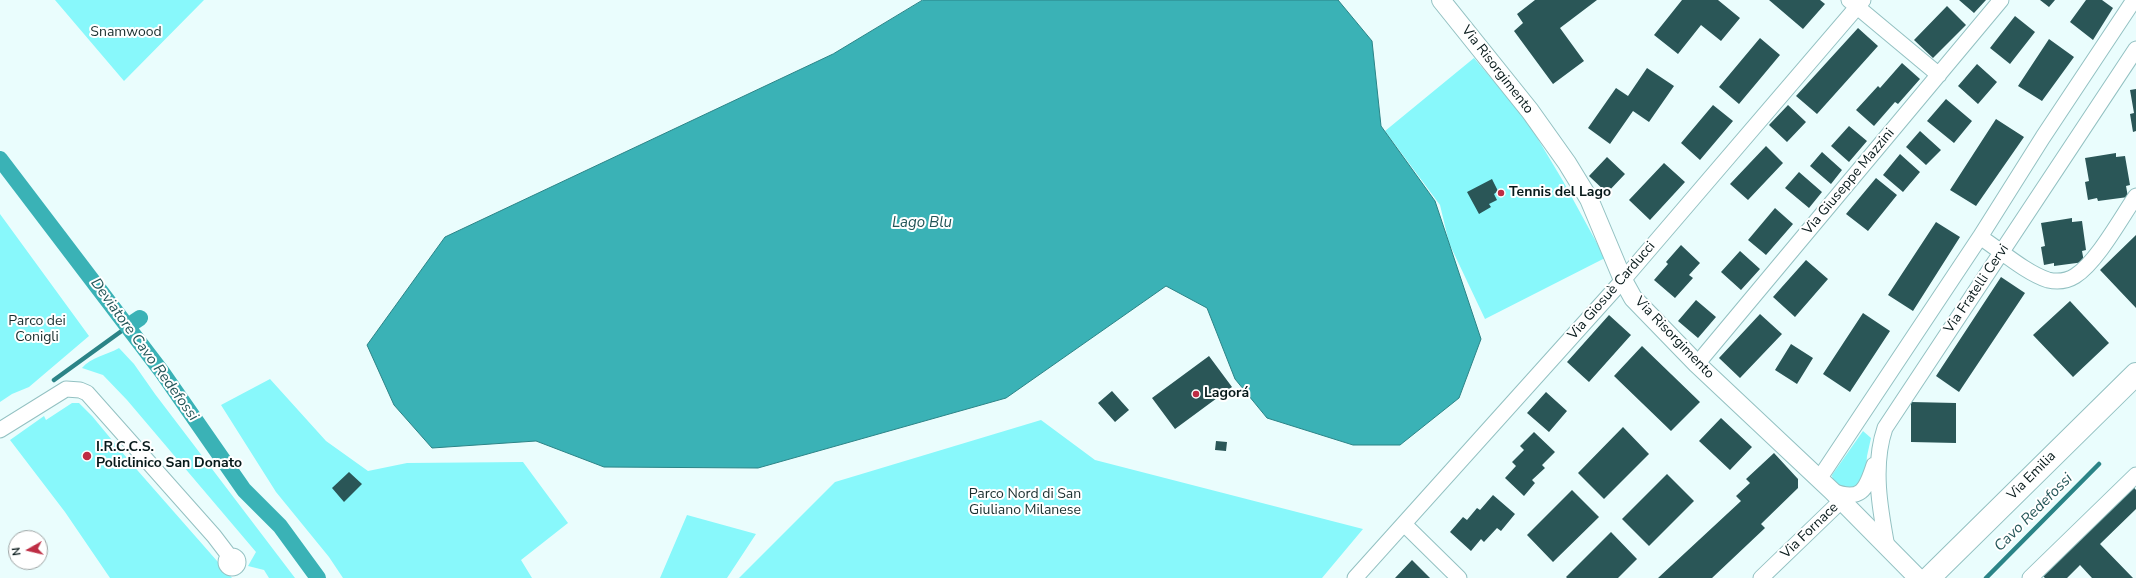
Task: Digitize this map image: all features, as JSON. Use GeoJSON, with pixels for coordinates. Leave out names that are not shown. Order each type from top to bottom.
{"type":"FeatureCollection","features":[{"type":"Feature","properties":{"kind":"main road","name":"Via Emilia"},"geometry":{"type":"LineString","coordinates":[[1929,578],[2136,374]]}},
{"type":"Feature","properties":{"kind":"street","name":"Via Risorgimento"},"geometry":{"type":"LineString","coordinates":[[1441,0],[1530,111],[1567,163],[1596,213],[1623,280],[1643,309],[1697,364],[1831,490],[1918,578]]}},
{"type":"Feature","properties":{"kind":"street","name":"Via Giuseppe Mazzini"},"geometry":{"type":"LineString","coordinates":[[1697,364],[2002,0]]}},
{"type":"Feature","properties":{"kind":"street","name":"Via Fratelli Cervi"},"geometry":{"type":"LineString","coordinates":[[1831,490],[1980,237],[2043,137],[2134,0]]}},
{"type":"Feature","properties":{"kind":"street","name":"Via Giosuè Carducci"},"geometry":{"type":"LineString","coordinates":[[1355,578],[1623,280],[1856,2]]}},
{"type":"Feature","properties":{"kind":"street"},"geometry":{"type":"LineString","coordinates":[[1856,2],[1939,75]]}},
{"type":"Feature","properties":{"kind":"street","name":"Via Fratelli Cervi"},"geometry":{"type":"LineString","coordinates":[[1887,547],[1880,506],[1879,453],[1885,428],[2136,49]]}},
{"type":"Feature","properties":{"kind":"street"},"geometry":{"type":"LineString","coordinates":[[1980,237],[2037,275],[2056,281],[2070,279],[2088,264],[2136,196]]}},
{"type":"Feature","properties":{"kind":"street"},"geometry":{"type":"LineString","coordinates":[[0,430],[66,389],[80,390],[87,393],[214,536],[233,568]]}},
{"type":"Feature","properties":{"kind":"street"},"geometry":{"type":"LineString","coordinates":[[1831,490],[1844,495],[1853,495],[1862,491],[1869,481],[1879,453]]}},
{"type":"Feature","properties":{"kind":"street"},"geometry":{"type":"LineString","coordinates":[[2030,578],[2136,475]]}},
{"type":"Feature","properties":{"kind":"street","name":"Via Fornace"},"geometry":{"type":"LineString","coordinates":[[1761,578],[1831,490]]}},
{"type":"Feature","properties":{"kind":"street"},"geometry":{"type":"LineString","coordinates":[[1404,524],[1459,578]]}},
{"type":"Feature","properties":{"kind":"green space","name":"Snamwood"},"geometry":{"type":"Polygon","coordinates":[[[55,0],[204,0],[124,81],[55,0]]]}},
{"type":"Feature","properties":{"kind":"green space","name":"Tennis del Lago"},"geometry":{"type":"Polygon","coordinates":[[[1474,58],[1526,119],[1563,181],[1605,258],[1485,319],[1449,243],[1440,205],[1385,131],[1474,58]]]}},
{"type":"Feature","properties":{"kind":"green space","name":"Parco dei Conigli"},"geometry":{"type":"Polygon","coordinates":[[[0,214],[89,336],[29,387],[12,394],[0,402],[0,214]]]}},
{"type":"Feature","properties":{"kind":"green space"},"geometry":{"type":"Polygon","coordinates":[[[119,348],[134,364],[155,394],[295,578],[269,578],[264,570],[248,566],[256,552],[127,400],[103,375],[82,368],[90,361],[119,348]]]}},
{"type":"Feature","properties":{"kind":"green space"},"geometry":{"type":"Polygon","coordinates":[[[270,379],[326,441],[368,471],[407,463],[523,462],[568,523],[521,560],[532,578],[343,578],[329,557],[276,492],[221,405],[270,379]]]}},
{"type":"Feature","properties":{"kind":"green space"},"geometry":{"type":"Polygon","coordinates":[[[72,403],[79,403],[92,416],[131,463],[232,578],[110,578],[65,512],[10,440],[44,416],[46,420],[72,403]]]}},
{"type":"Feature","properties":{"kind":"green space","name":"Parco Nord di San Giuliano Milanese"},"geometry":{"type":"Polygon","coordinates":[[[1041,420],[1095,460],[1363,529],[1322,578],[739,578],[835,482],[1041,420]]]}},
{"type":"Feature","properties":{"kind":"green space"},"geometry":{"type":"Polygon","coordinates":[[[1863,431],[1871,438],[1867,456],[1865,479],[1849,492],[1833,484],[1832,475],[1863,431]]]}},
{"type":"Feature","properties":{"kind":"green space"},"geometry":{"type":"Polygon","coordinates":[[[687,515],[756,534],[727,578],[660,578],[687,515]]]}},
{"type":"Feature","properties":{"kind":"water","name":"Lago Blu"},"geometry":{"type":"Polygon","coordinates":[[[923,0],[1338,0],[1372,41],[1381,126],[1435,201],[1481,339],[1459,398],[1400,445],[1353,445],[1267,418],[1235,379],[1207,308],[1166,286],[1006,398],[758,468],[604,467],[536,441],[432,448],[394,405],[367,345],[445,237],[833,54],[923,0]]]}},
{"type":"Feature","properties":{"kind":"building"},"geometry":{"type":"Polygon","coordinates":[[[1535,0],[1597,0],[1560,28],[1584,61],[1553,84],[1514,31],[1523,23],[1517,14],[1535,0]]]}},
{"type":"Feature","properties":{"kind":"building"},"geometry":{"type":"Polygon","coordinates":[[[1682,0],[1718,0],[1740,18],[1721,41],[1701,25],[1678,54],[1654,35],[1682,0]]]}},
{"type":"Feature","properties":{"kind":"building"},"geometry":{"type":"Polygon","coordinates":[[[1769,0],[1820,0],[1825,4],[1803,29],[1769,0]]]}},
{"type":"Feature","properties":{"kind":"building"},"geometry":{"type":"Polygon","coordinates":[[[1959,0],[1986,0],[1974,13],[1959,0]]]}},
{"type":"Feature","properties":{"kind":"building"},"geometry":{"type":"Polygon","coordinates":[[[2040,0],[2055,0],[2049,7],[2040,0]]]}},
{"type":"Feature","properties":{"kind":"building"},"geometry":{"type":"Polygon","coordinates":[[[2086,0],[2102,0],[2113,8],[2093,40],[2070,22],[2086,0]]]}},
{"type":"Feature","properties":{"kind":"building"},"geometry":{"type":"Polygon","coordinates":[[[1947,6],[1966,25],[1933,58],[1914,40],[1947,6]]]}},
{"type":"Feature","properties":{"kind":"building"},"geometry":{"type":"Polygon","coordinates":[[[2015,16],[2035,32],[2010,64],[1990,48],[2015,16]]]}},
{"type":"Feature","properties":{"kind":"building"},"geometry":{"type":"Polygon","coordinates":[[[1858,28],[1878,46],[1817,114],[1796,96],[1858,28]]]}},
{"type":"Feature","properties":{"kind":"building"},"geometry":{"type":"Polygon","coordinates":[[[1760,38],[1780,55],[1739,104],[1719,87],[1760,38]]]}},
{"type":"Feature","properties":{"kind":"building"},"geometry":{"type":"Polygon","coordinates":[[[2049,39],[2074,57],[2042,101],[2018,86],[2049,39]]]}},
{"type":"Feature","properties":{"kind":"building"},"geometry":{"type":"Polygon","coordinates":[[[1902,63],[1920,79],[1898,104],[1895,102],[1874,126],[1856,110],[1878,86],[1880,88],[1902,63]]]}},
{"type":"Feature","properties":{"kind":"building"},"geometry":{"type":"Polygon","coordinates":[[[1977,64],[1997,82],[1978,104],[1958,86],[1977,64]]]}},
{"type":"Feature","properties":{"kind":"building"},"geometry":{"type":"Polygon","coordinates":[[[1647,68],[1674,86],[1649,122],[1633,111],[1610,144],[1588,128],[1616,88],[1628,96],[1647,68]]]}},
{"type":"Feature","properties":{"kind":"building"},"geometry":{"type":"Polygon","coordinates":[[[2136,89],[2136,131],[2133,132],[2130,114],[2134,113],[2130,90],[2136,89]]]}},
{"type":"Feature","properties":{"kind":"building"},"geometry":{"type":"Polygon","coordinates":[[[1946,99],[1972,121],[1954,143],[1927,121],[1946,99]]]}},
{"type":"Feature","properties":{"kind":"building"},"geometry":{"type":"Polygon","coordinates":[[[1713,105],[1733,121],[1700,160],[1681,143],[1713,105]]]}},
{"type":"Feature","properties":{"kind":"building"},"geometry":{"type":"Polygon","coordinates":[[[1788,105],[1806,122],[1787,142],[1769,125],[1788,105]]]}},
{"type":"Feature","properties":{"kind":"building"},"geometry":{"type":"Polygon","coordinates":[[[1996,119],[2024,137],[1976,206],[1950,190],[1996,119]]]}},
{"type":"Feature","properties":{"kind":"building"},"geometry":{"type":"Polygon","coordinates":[[[1849,126],[1867,141],[1849,162],[1831,146],[1849,126]]]}},
{"type":"Feature","properties":{"kind":"building"},"geometry":{"type":"Polygon","coordinates":[[[1920,131],[1941,150],[1926,165],[1906,147],[1920,131]]]}},
{"type":"Feature","properties":{"kind":"building"},"geometry":{"type":"Polygon","coordinates":[[[1766,146],[1783,163],[1748,200],[1730,184],[1766,146]]]}},
{"type":"Feature","properties":{"kind":"building"},"geometry":{"type":"Polygon","coordinates":[[[1822,152],[1842,170],[1831,184],[1810,166],[1822,152]]]}},
{"type":"Feature","properties":{"kind":"building"},"geometry":{"type":"Polygon","coordinates":[[[2116,153],[2116,157],[2125,156],[2130,185],[2126,186],[2128,197],[2098,201],[2097,198],[2088,200],[2085,182],[2089,181],[2085,158],[2116,153]]]}},
{"type":"Feature","properties":{"kind":"building"},"geometry":{"type":"Polygon","coordinates":[[[1900,154],[1920,172],[1903,192],[1883,175],[1900,154]]]}},
{"type":"Feature","properties":{"kind":"building"},"geometry":{"type":"Polygon","coordinates":[[[1607,157],[1625,174],[1607,193],[1589,176],[1607,157]]]}},
{"type":"Feature","properties":{"kind":"building"},"geometry":{"type":"Polygon","coordinates":[[[1664,163],[1685,182],[1650,220],[1629,200],[1664,163]]]}},
{"type":"Feature","properties":{"kind":"building"},"geometry":{"type":"Polygon","coordinates":[[[1799,172],[1822,192],[1809,208],[1785,188],[1799,172]]]}},
{"type":"Feature","properties":{"kind":"building"},"geometry":{"type":"Polygon","coordinates":[[[1876,178],[1897,195],[1868,231],[1846,214],[1876,178]]]}},
{"type":"Feature","properties":{"kind":"building"},"geometry":{"type":"Polygon","coordinates":[[[1492,179],[1498,191],[1494,194],[1497,200],[1489,204],[1491,207],[1479,214],[1467,192],[1492,179]]]}},
{"type":"Feature","properties":{"kind":"building"},"geometry":{"type":"Polygon","coordinates":[[[1775,208],[1793,224],[1766,255],[1748,240],[1775,208]]]}},
{"type":"Feature","properties":{"kind":"building"},"geometry":{"type":"Polygon","coordinates":[[[2072,218],[2072,222],[2082,221],[2086,250],[2082,251],[2084,262],[2054,266],[2054,263],[2044,265],[2041,247],[2045,246],[2041,223],[2072,218]]]}},
{"type":"Feature","properties":{"kind":"building"},"geometry":{"type":"Polygon","coordinates":[[[1936,222],[1960,237],[1913,311],[1888,295],[1936,222]]]}},
{"type":"Feature","properties":{"kind":"building"},"geometry":{"type":"Polygon","coordinates":[[[2136,235],[2136,308],[2100,270],[2136,235]]]}},
{"type":"Feature","properties":{"kind":"building"},"geometry":{"type":"Polygon","coordinates":[[[1681,245],[1700,263],[1689,275],[1693,278],[1675,298],[1654,280],[1668,264],[1666,262],[1681,245]]]}},
{"type":"Feature","properties":{"kind":"building"},"geometry":{"type":"Polygon","coordinates":[[[1740,251],[1760,269],[1741,290],[1721,272],[1740,251]]]}},
{"type":"Feature","properties":{"kind":"building"},"geometry":{"type":"Polygon","coordinates":[[[1806,260],[1828,279],[1795,317],[1773,297],[1806,260]]]}},
{"type":"Feature","properties":{"kind":"building"},"geometry":{"type":"Polygon","coordinates":[[[2001,277],[2025,293],[1959,392],[1936,376],[2001,277]]]}},
{"type":"Feature","properties":{"kind":"building"},"geometry":{"type":"Polygon","coordinates":[[[1696,300],[1716,317],[1698,338],[1678,321],[1696,300]]]}},
{"type":"Feature","properties":{"kind":"building"},"geometry":{"type":"Polygon","coordinates":[[[2070,301],[2109,343],[2073,377],[2033,335],[2070,301]]]}},
{"type":"Feature","properties":{"kind":"building"},"geometry":{"type":"Polygon","coordinates":[[[1863,313],[1890,331],[1850,392],[1823,374],[1863,313]]]}},
{"type":"Feature","properties":{"kind":"building"},"geometry":{"type":"Polygon","coordinates":[[[1760,314],[1782,334],[1740,378],[1719,358],[1760,314]]]}},
{"type":"Feature","properties":{"kind":"building"},"geometry":{"type":"Polygon","coordinates":[[[1609,315],[1631,335],[1589,382],[1567,362],[1609,315]]]}},
{"type":"Feature","properties":{"kind":"building"},"geometry":{"type":"Polygon","coordinates":[[[1791,344],[1813,358],[1797,384],[1775,370],[1791,344]]]}},
{"type":"Feature","properties":{"kind":"building"},"geometry":{"type":"Polygon","coordinates":[[[1642,346],[1700,402],[1671,431],[1614,376],[1642,346]]]}},
{"type":"Feature","properties":{"kind":"building"},"geometry":{"type":"Polygon","coordinates":[[[1209,356],[1232,387],[1175,429],[1152,398],[1209,356]]]}},
{"type":"Feature","properties":{"kind":"building"},"geometry":{"type":"Polygon","coordinates":[[[1112,391],[1129,410],[1115,422],[1098,403],[1112,391]]]}},
{"type":"Feature","properties":{"kind":"building"},"geometry":{"type":"Polygon","coordinates":[[[1546,392],[1567,411],[1549,432],[1527,413],[1546,392]]]}},
{"type":"Feature","properties":{"kind":"building"},"geometry":{"type":"Polygon","coordinates":[[[1911,402],[1956,403],[1956,443],[1911,442],[1911,402]]]}},
{"type":"Feature","properties":{"kind":"building"},"geometry":{"type":"Polygon","coordinates":[[[1721,418],[1752,447],[1730,470],[1699,441],[1721,418]]]}},
{"type":"Feature","properties":{"kind":"building"},"geometry":{"type":"Polygon","coordinates":[[[1623,427],[1649,454],[1604,499],[1578,473],[1623,427]]]}},
{"type":"Feature","properties":{"kind":"building"},"geometry":{"type":"Polygon","coordinates":[[[1534,432],[1555,452],[1542,465],[1545,468],[1532,480],[1535,483],[1524,496],[1505,478],[1516,466],[1512,462],[1524,450],[1520,446],[1534,432]]]}},
{"type":"Feature","properties":{"kind":"building"},"geometry":{"type":"Polygon","coordinates":[[[1216,441],[1227,442],[1226,451],[1215,450],[1216,441]]]}},
{"type":"Feature","properties":{"kind":"building"},"geometry":{"type":"Polygon","coordinates":[[[1774,453],[1798,479],[1798,488],[1761,524],[1765,528],[1712,578],[1658,578],[1741,501],[1736,496],[1750,483],[1746,479],[1774,453]]]}},
{"type":"Feature","properties":{"kind":"building"},"geometry":{"type":"Polygon","coordinates":[[[349,472],[362,484],[344,502],[332,488],[349,472]]]}},
{"type":"Feature","properties":{"kind":"building"},"geometry":{"type":"Polygon","coordinates":[[[1667,474],[1694,501],[1649,546],[1622,519],[1667,474]]]}},
{"type":"Feature","properties":{"kind":"building"},"geometry":{"type":"Polygon","coordinates":[[[2131,484],[2136,490],[2136,509],[2100,544],[2133,578],[2092,578],[2080,565],[2067,578],[2045,578],[2040,573],[2131,484]]]}},
{"type":"Feature","properties":{"kind":"building"},"geometry":{"type":"Polygon","coordinates":[[[1572,490],[1599,517],[1553,562],[1527,535],[1572,490]]]}},
{"type":"Feature","properties":{"kind":"building"},"geometry":{"type":"Polygon","coordinates":[[[1493,495],[1515,514],[1501,531],[1497,528],[1484,542],[1481,539],[1471,551],[1450,532],[1463,517],[1467,520],[1477,508],[1480,510],[1493,495]]]}},
{"type":"Feature","properties":{"kind":"building"},"geometry":{"type":"Polygon","coordinates":[[[1611,532],[1637,559],[1618,578],[1567,578],[1566,577],[1611,532]]]}},
{"type":"Feature","properties":{"kind":"building"},"geometry":{"type":"Polygon","coordinates":[[[1412,560],[1430,578],[1395,578],[1412,560]]]}},
{"type":"Feature","properties":{"kind":"waterway","name":"Deviatore Cavo Redefossi"},"geometry":{"type":"LineString","coordinates":[[0,159],[162,372],[244,490],[280,526],[318,578]]}},
{"type":"Feature","properties":{"kind":"waterway"},"geometry":{"type":"LineString","coordinates":[[134,322],[140,318]]}},
{"type":"Feature","properties":{"kind":"waterway"},"geometry":{"type":"LineString","coordinates":[[54,380],[134,322]]}},
{"type":"Feature","properties":{"kind":"waterway","name":"Cavo Redefossi"},"geometry":{"type":"LineString","coordinates":[[1986,578],[2099,464]]}},
{"type":"Feature","properties":{"kind":"place","name":"Tennis del Lago"},"geometry":{"type":"Point","coordinates":[1501,193]}},
{"type":"Feature","properties":{"kind":"place","name":"Lagorá"},"geometry":{"type":"Point","coordinates":[1196,394]}},
{"type":"Feature","properties":{"kind":"place","name":"I.R.C.C.S. Policlinico San Donato"},"geometry":{"type":"Point","coordinates":[87,456]}}]}
